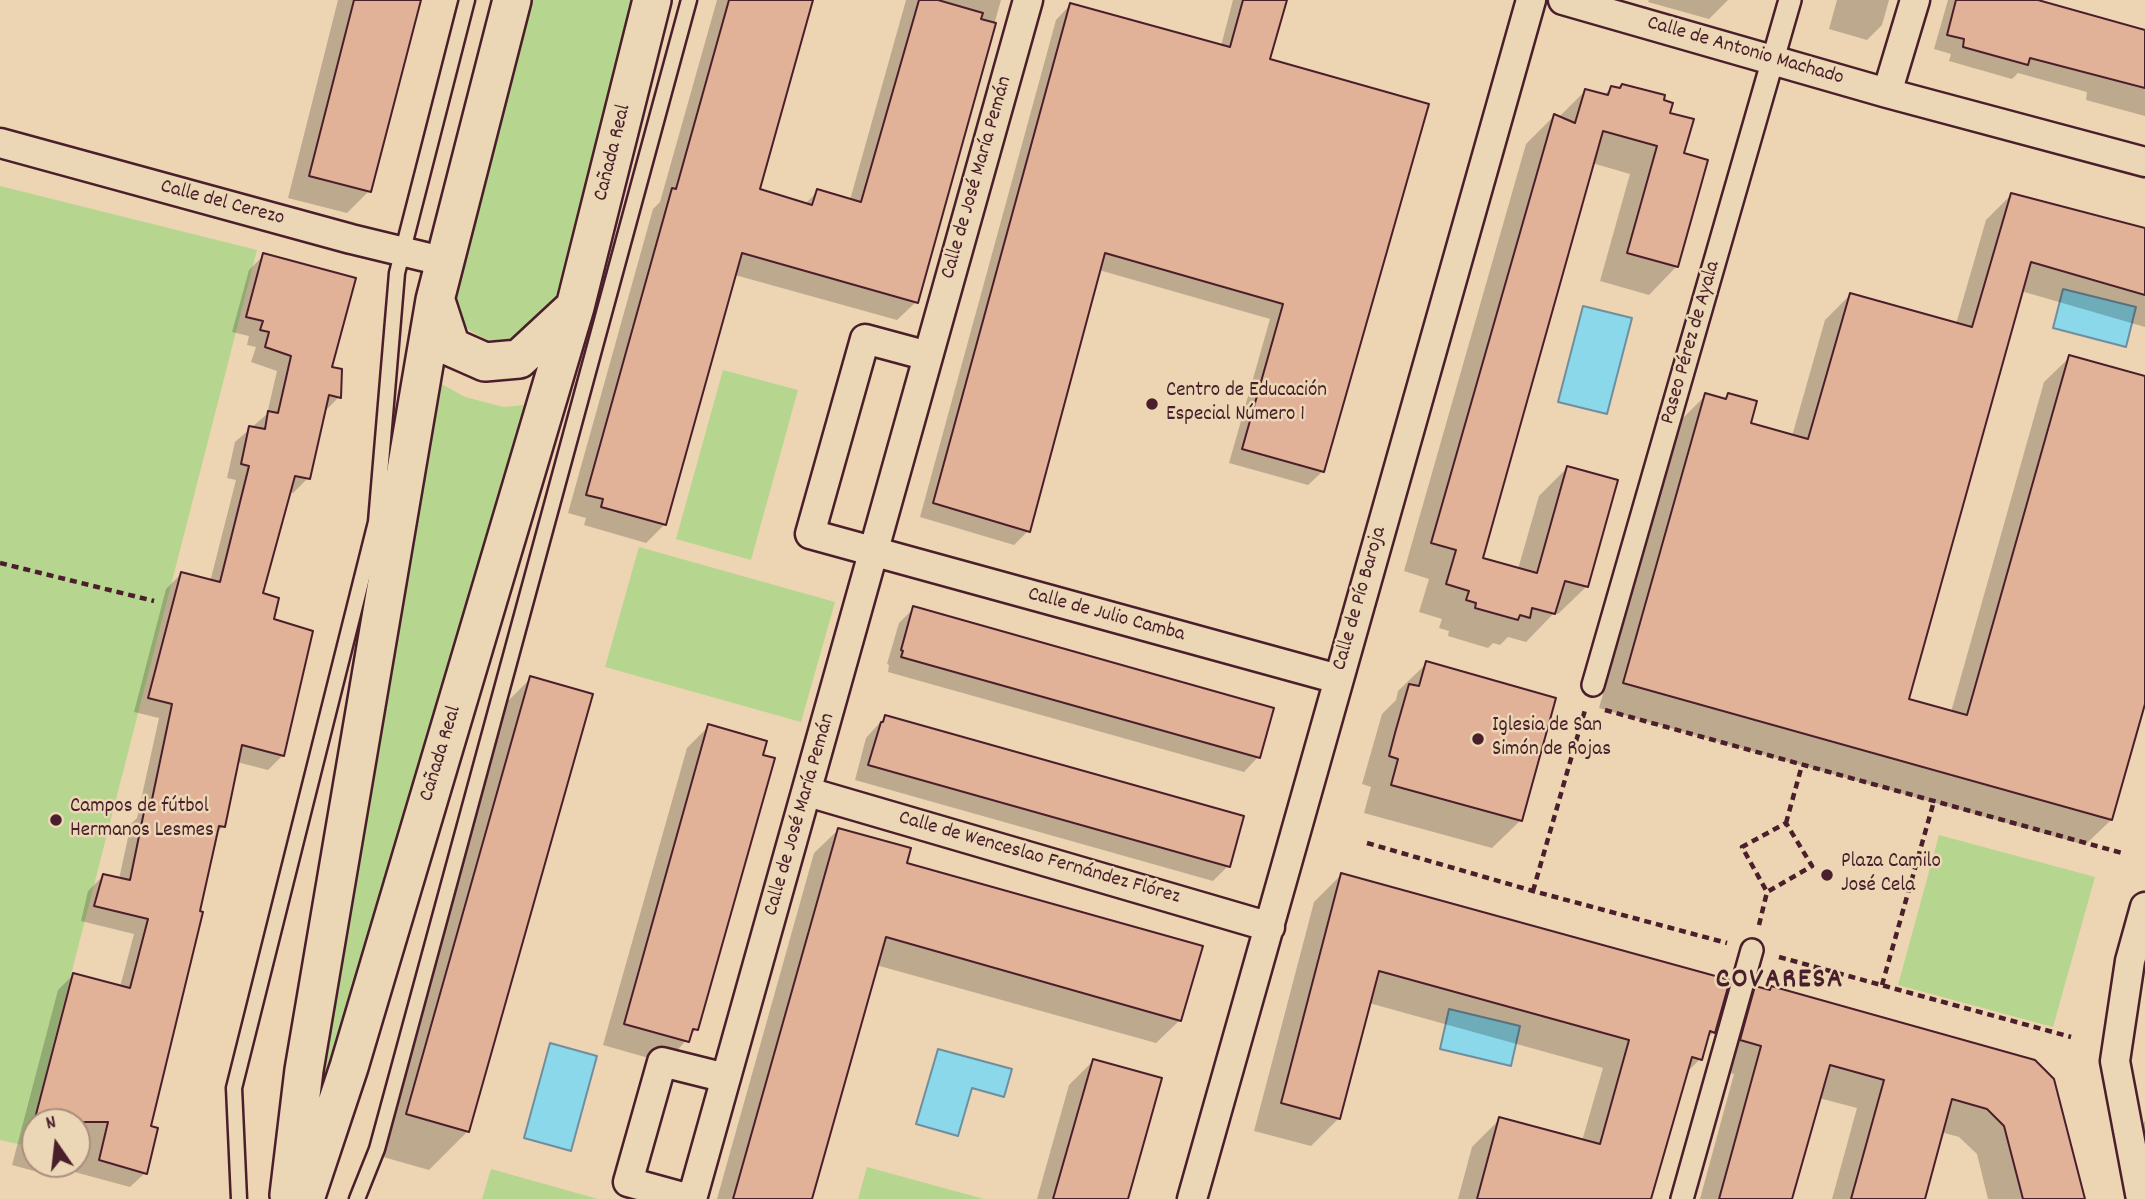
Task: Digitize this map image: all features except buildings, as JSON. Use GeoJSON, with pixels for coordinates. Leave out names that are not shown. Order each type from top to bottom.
{"type":"FeatureCollection","features":[{"type":"Feature","properties":{"kind":"street"},"geometry":{"type":"LineString","coordinates":[[289,1199],[304,1070],[435,300],[512,0]]}},
{"type":"Feature","properties":{"kind":"street","name":"Cañada Real"},"geometry":{"type":"LineString","coordinates":[[305,1199],[349,1067],[575,307],[652,0]]}},
{"type":"Feature","properties":{"kind":"street","name":"Calle de José María Pemán"},"geometry":{"type":"LineString","coordinates":[[726,1078],[662,1062],[628,1182],[691,1199],[726,1078],[808,792],[1028,0]]}},
{"type":"Feature","properties":{"kind":"street","name":"Calle de Pío Baroja"},"geometry":{"type":"LineString","coordinates":[[1192,1199],[1531,0]]}},
{"type":"Feature","properties":{"kind":"street","name":"Calle de Antonio Machado"},"geometry":{"type":"LineString","coordinates":[[1563,0],[1622,8],[1774,60],[2145,162]]}},
{"type":"Feature","properties":{"kind":"street","name":"Paseo Pérez de Ayala"},"geometry":{"type":"LineString","coordinates":[[1590,695],[1790,0]]}},
{"type":"Feature","properties":{"kind":"street"},"geometry":{"type":"LineString","coordinates":[[1887,93],[1914,0]]}},
{"type":"Feature","properties":{"kind":"street","name":"Calle del Cerezo"},"geometry":{"type":"LineString","coordinates":[[0,143],[338,236],[446,262]]}},
{"type":"Feature","properties":{"kind":"street"},"geometry":{"type":"LineString","coordinates":[[435,300],[451,347],[485,362],[519,359],[575,307]]}},
{"type":"Feature","properties":{"kind":"street"},"geometry":{"type":"LineString","coordinates":[[874,552],[810,534],[865,339],[928,356]]}},
{"type":"Feature","properties":{"kind":"street","name":"Calle de Julio Camba"},"geometry":{"type":"LineString","coordinates":[[874,552],[1338,679]]}},
{"type":"Feature","properties":{"kind":"street","name":"Calle de Wenceslao Fernández Flórez"},"geometry":{"type":"LineString","coordinates":[[808,792],[1270,927]]}},
{"type":"Feature","properties":{"kind":"street"},"geometry":{"type":"LineString","coordinates":[[2141,1199],[2115,1061],[2130,961],[2145,907]]}},
{"type":"Feature","properties":{"kind":"street"},"geometry":{"type":"LineString","coordinates":[[1682,1199],[1752,950]]}},
{"type":"Feature","properties":{"kind":"lane"},"geometry":{"type":"LineString","coordinates":[[239,1199],[234,1088],[376,522],[397,273],[467,0]]}},
{"type":"Feature","properties":{"kind":"lane"},"geometry":{"type":"LineString","coordinates":[[357,1199],[377,1149],[689,0]]}},
{"type":"Feature","properties":{"kind":"path"},"geometry":{"type":"LineString","coordinates":[[0,564],[154,601]]}},
{"type":"Feature","properties":{"kind":"path"},"geometry":{"type":"LineString","coordinates":[[1533,891],[1590,695]]}},
{"type":"Feature","properties":{"kind":"path"},"geometry":{"type":"LineString","coordinates":[[1600,708],[2122,853]]}},
{"type":"Feature","properties":{"kind":"path"},"geometry":{"type":"LineString","coordinates":[[1767,892],[1812,866],[1786,823],[1802,765]]}},
{"type":"Feature","properties":{"kind":"path"},"geometry":{"type":"LineString","coordinates":[[1882,985],[1934,801]]}},
{"type":"Feature","properties":{"kind":"path"},"geometry":{"type":"LineString","coordinates":[[1752,950],[1767,892],[1742,846],[1786,823]]}},
{"type":"Feature","properties":{"kind":"path"},"geometry":{"type":"LineString","coordinates":[[1367,843],[1533,891],[2071,1037]]}},
{"type":"Feature","properties":{"kind":"green space"},"geometry":{"type":"Polygon","coordinates":[[[519,0],[634,0],[554,304],[521,335],[503,342],[486,339],[457,320],[446,285],[519,0]]]}},
{"type":"Feature","properties":{"kind":"green space","name":"Campos de fútbol Hermanos Lesmes"},"geometry":{"type":"Polygon","coordinates":[[[0,186],[257,250],[37,1108],[21,1108],[21,1145],[0,1140],[0,186]]]}},
{"type":"Feature","properties":{"kind":"green space"},"geometry":{"type":"Polygon","coordinates":[[[723,370],[798,390],[751,560],[676,539],[723,370]]]}},
{"type":"Feature","properties":{"kind":"green space"},"geometry":{"type":"Polygon","coordinates":[[[429,377],[465,397],[504,407],[524,405],[324,1089],[319,1092],[429,377]]]}},
{"type":"Feature","properties":{"kind":"green space"},"geometry":{"type":"Polygon","coordinates":[[[639,547],[835,602],[801,722],[605,667],[639,547]]]}},
{"type":"Feature","properties":{"kind":"green space"},"geometry":{"type":"Polygon","coordinates":[[[1939,835],[2095,877],[2053,1027],[1898,985],[1939,835]]]}},
{"type":"Feature","properties":{"kind":"green space"},"geometry":{"type":"Polygon","coordinates":[[[867,1167],[984,1199],[858,1199],[867,1167]]]}},
{"type":"Feature","properties":{"kind":"green space"},"geometry":{"type":"Polygon","coordinates":[[[491,1169],[598,1199],[482,1199],[491,1169]]]}},
{"type":"Feature","properties":{"kind":"water"},"geometry":{"type":"Polygon","coordinates":[[[2063,289],[2136,307],[2126,347],[2053,328],[2063,289]]]}},
{"type":"Feature","properties":{"kind":"water"},"geometry":{"type":"Polygon","coordinates":[[[1583,306],[1632,318],[1607,414],[1558,402],[1583,306]]]}},
{"type":"Feature","properties":{"kind":"water"},"geometry":{"type":"Polygon","coordinates":[[[1449,1009],[1520,1026],[1511,1066],[1440,1049],[1449,1009]]]}},
{"type":"Feature","properties":{"kind":"water"},"geometry":{"type":"Polygon","coordinates":[[[550,1043],[597,1056],[571,1151],[524,1138],[550,1043]]]}},
{"type":"Feature","properties":{"kind":"water"},"geometry":{"type":"Polygon","coordinates":[[[938,1049],[1012,1069],[1004,1097],[972,1088],[958,1136],[916,1124],[938,1049]]]}},
{"type":"Feature","properties":{"kind":"place","name":"Centro de Educación Especial Número 1"},"geometry":{"type":"Point","coordinates":[1152,404]}},
{"type":"Feature","properties":{"kind":"place","name":"Iglesia de San Simón de Rojas"},"geometry":{"type":"Point","coordinates":[1478,739]}},
{"type":"Feature","properties":{"kind":"place","name":"Campos de fútbol Hermanos Lesmes"},"geometry":{"type":"Point","coordinates":[56,820]}},
{"type":"Feature","properties":{"kind":"place","name":"Plaza Camilo José Cela"},"geometry":{"type":"Point","coordinates":[1827,875]}},
{"type":"Feature","properties":{"kind":"district","name":"COVARESA"},"geometry":{"type":"Point","coordinates":[1780,982]}}]}
